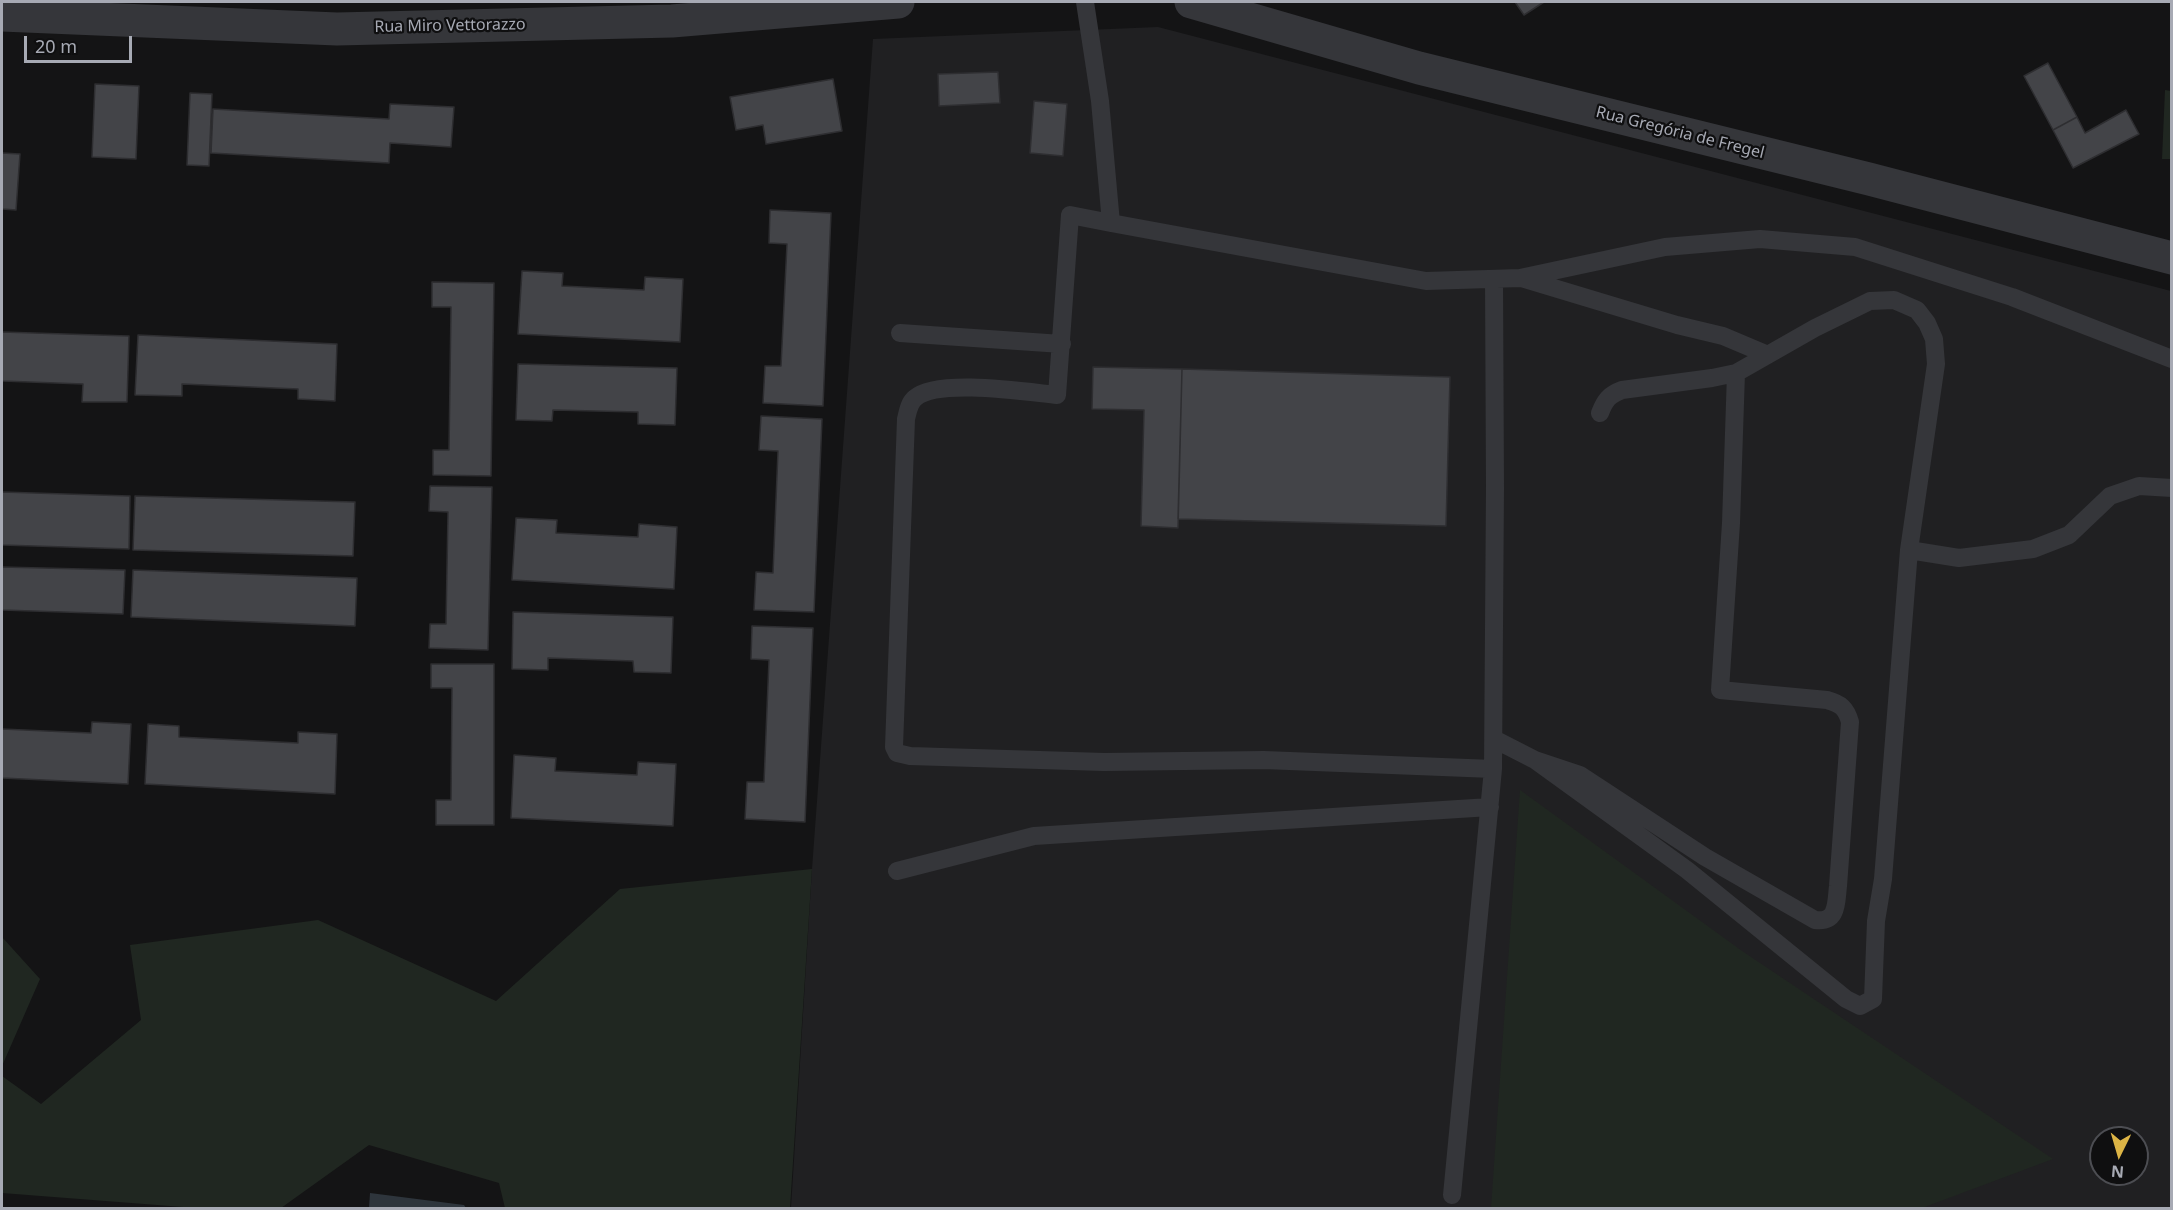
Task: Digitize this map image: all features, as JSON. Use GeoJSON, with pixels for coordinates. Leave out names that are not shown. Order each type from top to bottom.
{"type":"FeatureCollection","features":[{"type":"Feature","properties":{"kind":"street","name":"Rua Miro Vettorazzo"},"geometry":{"type":"LineString","coordinates":[[2,15],[349,28],[672,21],[898,2]]}},
{"type":"Feature","properties":{"kind":"street","name":"Rua Gregória de Fregel"},"geometry":{"type":"LineString","coordinates":[[1191,2],[1419,68],[1869,179],[2172,258]]}},
{"type":"Feature","properties":{"kind":"lane"},"geometry":{"type":"LineString","coordinates":[[1085,2],[1100,101],[1111,223]]}},
{"type":"Feature","properties":{"kind":"lane"},"geometry":{"type":"LineString","coordinates":[[1493,769],[1264,760],[1104,762],[910,756],[897,753],[894,747],[906,419],[910,404],[916,397],[927,391],[955,388],[1057,395],[1070,215],[1426,280],[1520,278],[1665,246],[1760,239],[1855,247],[2012,297],[2172,359]]}},
{"type":"Feature","properties":{"kind":"lane"},"geometry":{"type":"LineString","coordinates":[[1520,278],[1677,325],[1723,336],[1768,355]]}},
{"type":"Feature","properties":{"kind":"lane"},"geometry":{"type":"LineString","coordinates":[[1452,1195],[1493,769],[1494,279]]}},
{"type":"Feature","properties":{"kind":"lane"},"geometry":{"type":"LineString","coordinates":[[1535,760],[1687,870],[1846,999],[1860,1006],[1873,999],[1876,921],[1883,879],[1909,550],[1936,364],[1934,339],[1927,322],[1917,310],[1894,300],[1870,301],[1736,373],[1622,390],[1611,394],[1605,400],[1600,413]]}},
{"type":"Feature","properties":{"kind":"lane"},"geometry":{"type":"LineString","coordinates":[[900,333],[1062,344]]}},
{"type":"Feature","properties":{"kind":"lane"},"geometry":{"type":"LineString","coordinates":[[1494,739],[1535,760],[1580,775],[1706,857],[1815,920],[1825,921],[1830,918],[1836,908],[1850,722],[1847,712],[1840,704],[1827,700],[1720,690],[1731,523],[1736,373]]}},
{"type":"Feature","properties":{"kind":"lane"},"geometry":{"type":"LineString","coordinates":[[1909,550],[1959,558],[2032,549],[2069,535],[2110,496],[2139,486],[2172,488]]}},
{"type":"Feature","properties":{"kind":"lane"},"geometry":{"type":"LineString","coordinates":[[897,871],[1034,836],[1490,807]]}},
{"type":"Feature","properties":{"kind":"shaded area"},"geometry":{"type":"Polygon","coordinates":[[[1158,27],[2171,291],[2171,1208],[791,1208],[812,869],[873,39],[1158,27]]]}},
{"type":"Feature","properties":{"kind":"shaded area"},"geometry":{"type":"Polygon","coordinates":[[[2165,90],[2171,91],[2171,159],[2162,159],[2165,90]]]}},
{"type":"Feature","properties":{"kind":"shaded area"},"geometry":{"type":"Polygon","coordinates":[[[1520,790],[1742,951],[2053,1159],[1922,1208],[1491,1208],[1520,790]]]}},
{"type":"Feature","properties":{"kind":"shaded area"},"geometry":{"type":"Polygon","coordinates":[[[812,869],[790,1208],[505,1208],[499,1183],[369,1145],[281,1208],[196,1208],[2,1193],[2,1076],[41,1104],[141,1020],[130,945],[318,920],[496,1001],[620,889],[812,869]]]}},
{"type":"Feature","properties":{"kind":"shaded area"},"geometry":{"type":"Polygon","coordinates":[[[2,937],[40,979],[2,1066],[2,937]]]}},
{"type":"Feature","properties":{"kind":"shaded area"},"geometry":{"type":"Polygon","coordinates":[[[370,1193],[464,1205],[466,1208],[369,1208],[370,1193]]]}},
{"type":"Feature","properties":{"kind":"building"},"geometry":{"type":"Polygon","coordinates":[[[1515,2],[1544,2],[1524,15],[1515,2]]]}},
{"type":"Feature","properties":{"kind":"building"},"geometry":{"type":"Polygon","coordinates":[[[2048,63],[2077,117],[2053,130],[2024,76],[2048,63]]]}},
{"type":"Feature","properties":{"kind":"building"},"geometry":{"type":"Polygon","coordinates":[[[998,72],[1000,103],[939,106],[938,74],[998,72]]]}},
{"type":"Feature","properties":{"kind":"building"},"geometry":{"type":"Polygon","coordinates":[[[833,79],[842,131],[766,144],[763,125],[736,130],[730,97],[833,79]]]}},
{"type":"Feature","properties":{"kind":"building"},"geometry":{"type":"Polygon","coordinates":[[[95,84],[139,86],[136,159],[92,157],[95,84]]]}},
{"type":"Feature","properties":{"kind":"building"},"geometry":{"type":"Polygon","coordinates":[[[190,93],[212,94],[209,166],[187,165],[190,93]]]}},
{"type":"Feature","properties":{"kind":"building"},"geometry":{"type":"Polygon","coordinates":[[[1034,101],[1067,104],[1063,156],[1030,153],[1034,101]]]}},
{"type":"Feature","properties":{"kind":"building"},"geometry":{"type":"Polygon","coordinates":[[[390,104],[454,107],[451,147],[390,143],[389,163],[211,153],[213,109],[389,119],[390,104]]]}},
{"type":"Feature","properties":{"kind":"building"},"geometry":{"type":"Polygon","coordinates":[[[2126,110],[2139,134],[2073,168],[2053,130],[2077,117],[2085,133],[2126,110]]]}},
{"type":"Feature","properties":{"kind":"building"},"geometry":{"type":"Polygon","coordinates":[[[2,153],[20,154],[16,210],[2,209],[2,153]]]}},
{"type":"Feature","properties":{"kind":"building"},"geometry":{"type":"Polygon","coordinates":[[[770,210],[831,213],[823,406],[763,403],[765,366],[781,366],[787,244],[769,243],[770,210]]]}},
{"type":"Feature","properties":{"kind":"building"},"geometry":{"type":"Polygon","coordinates":[[[522,271],[563,273],[562,286],[644,290],[645,277],[683,279],[680,342],[518,334],[522,271]]]}},
{"type":"Feature","properties":{"kind":"building"},"geometry":{"type":"Polygon","coordinates":[[[432,282],[494,283],[491,476],[433,475],[433,450],[449,450],[451,307],[432,307],[432,282]]]}},
{"type":"Feature","properties":{"kind":"building"},"geometry":{"type":"Polygon","coordinates":[[[2,332],[129,336],[127,402],[82,402],[83,384],[2,381],[2,332]]]}},
{"type":"Feature","properties":{"kind":"building"},"geometry":{"type":"Polygon","coordinates":[[[138,335],[337,344],[335,401],[298,399],[298,389],[182,384],[182,396],[135,395],[138,335]]]}},
{"type":"Feature","properties":{"kind":"building"},"geometry":{"type":"Polygon","coordinates":[[[518,364],[677,368],[675,425],[638,424],[638,412],[553,410],[552,421],[516,420],[518,364]]]}},
{"type":"Feature","properties":{"kind":"building"},"geometry":{"type":"Polygon","coordinates":[[[1093,367],[1182,369],[1178,528],[1141,526],[1144,410],[1092,409],[1093,367]]]}},
{"type":"Feature","properties":{"kind":"building"},"geometry":{"type":"Polygon","coordinates":[[[1182,369],[1450,377],[1446,526],[1178,519],[1182,369]]]}},
{"type":"Feature","properties":{"kind":"building"},"geometry":{"type":"Polygon","coordinates":[[[761,416],[822,419],[814,612],[754,610],[756,572],[773,573],[778,451],[759,450],[761,416]]]}},
{"type":"Feature","properties":{"kind":"building"},"geometry":{"type":"Polygon","coordinates":[[[430,486],[492,487],[488,650],[429,648],[430,624],[446,624],[448,512],[429,511],[430,486]]]}},
{"type":"Feature","properties":{"kind":"building"},"geometry":{"type":"Polygon","coordinates":[[[2,492],[130,496],[129,549],[2,545],[2,492]]]}},
{"type":"Feature","properties":{"kind":"building"},"geometry":{"type":"Polygon","coordinates":[[[135,496],[355,502],[353,556],[133,550],[135,496]]]}},
{"type":"Feature","properties":{"kind":"building"},"geometry":{"type":"Polygon","coordinates":[[[516,518],[557,520],[556,533],[638,537],[639,524],[677,527],[674,589],[512,580],[516,518]]]}},
{"type":"Feature","properties":{"kind":"building"},"geometry":{"type":"Polygon","coordinates":[[[2,567],[125,570],[123,614],[2,610],[2,567]]]}},
{"type":"Feature","properties":{"kind":"building"},"geometry":{"type":"Polygon","coordinates":[[[133,570],[357,578],[355,626],[131,617],[133,570]]]}},
{"type":"Feature","properties":{"kind":"building"},"geometry":{"type":"Polygon","coordinates":[[[513,612],[673,617],[671,673],[634,672],[633,661],[548,658],[548,670],[512,669],[513,612]]]}},
{"type":"Feature","properties":{"kind":"building"},"geometry":{"type":"Polygon","coordinates":[[[752,626],[813,628],[805,822],[745,819],[747,782],[764,782],[769,660],[751,659],[752,626]]]}},
{"type":"Feature","properties":{"kind":"building"},"geometry":{"type":"Polygon","coordinates":[[[431,664],[494,664],[494,825],[436,825],[436,800],[451,800],[452,688],[431,688],[431,664]]]}},
{"type":"Feature","properties":{"kind":"building"},"geometry":{"type":"Polygon","coordinates":[[[92,722],[131,724],[128,784],[2,778],[2,729],[91,733],[92,722]]]}},
{"type":"Feature","properties":{"kind":"building"},"geometry":{"type":"Polygon","coordinates":[[[148,724],[179,726],[179,737],[298,743],[298,732],[337,734],[335,794],[145,784],[148,724]]]}},
{"type":"Feature","properties":{"kind":"building"},"geometry":{"type":"Polygon","coordinates":[[[514,755],[556,758],[555,771],[637,775],[638,762],[676,764],[673,826],[511,818],[514,755]]]}}]}
